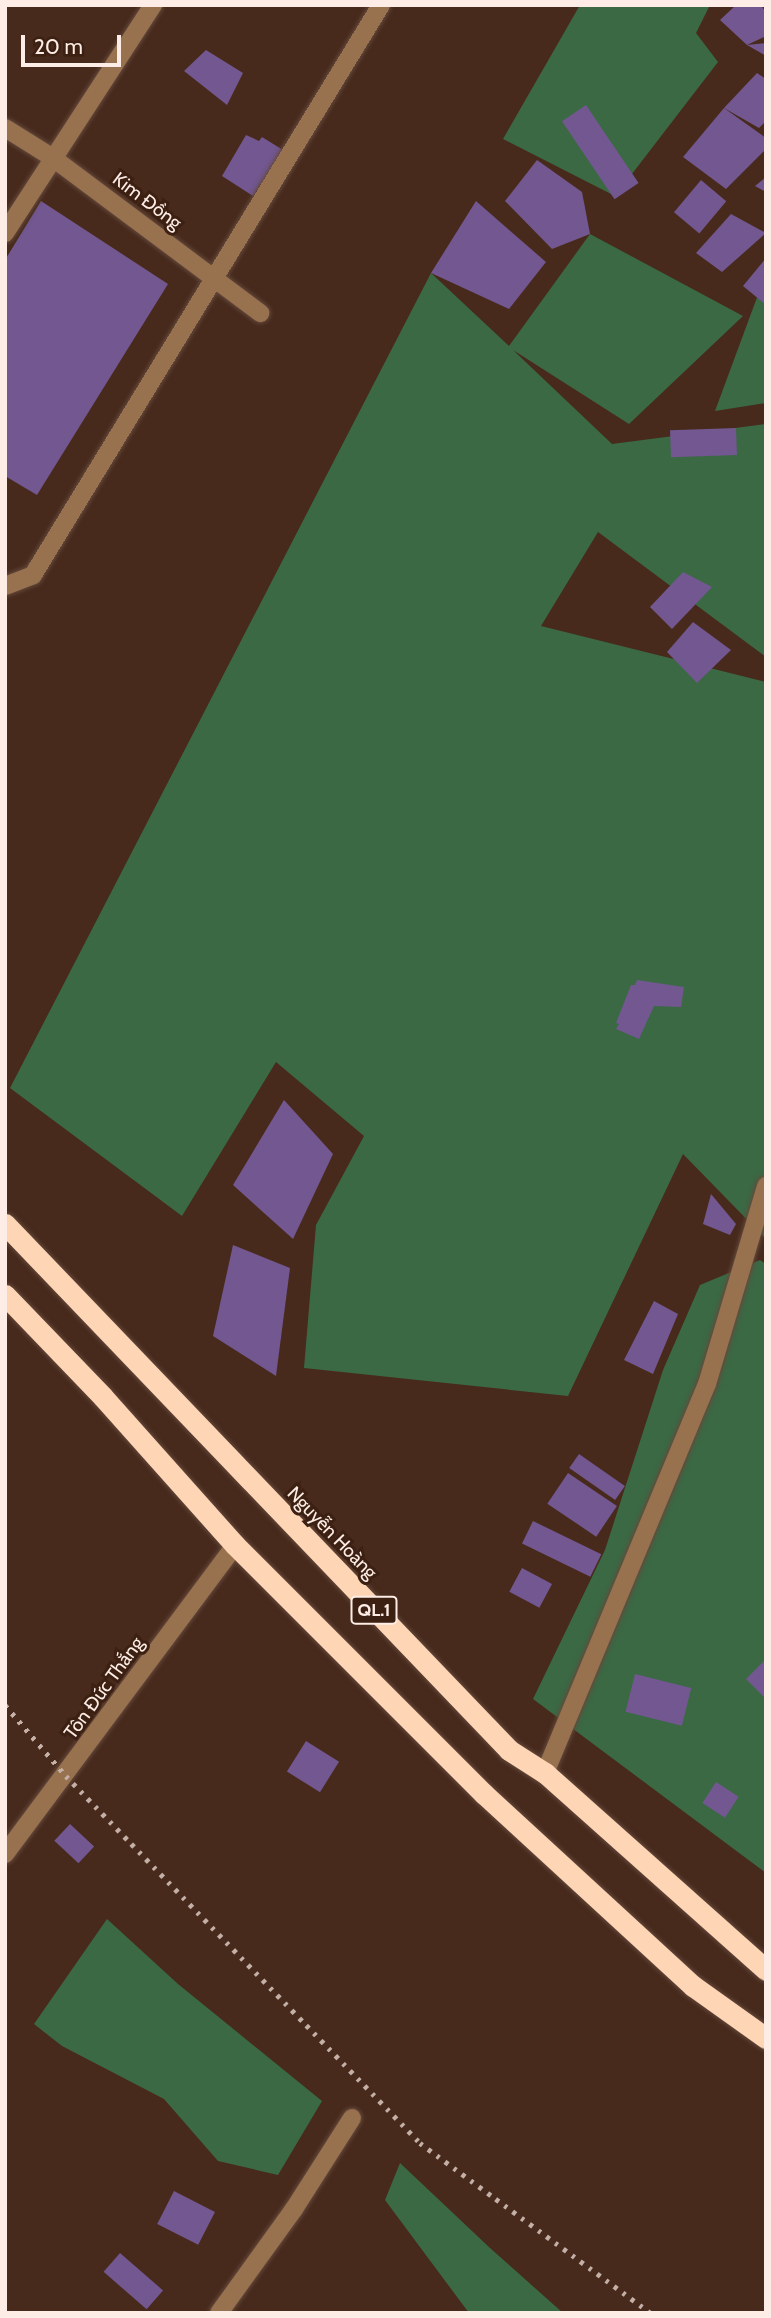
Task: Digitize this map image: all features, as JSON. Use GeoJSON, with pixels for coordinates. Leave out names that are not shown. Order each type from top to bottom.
{"type":"FeatureCollection","features":[{"type":"Feature","properties":{"kind":"highway","name":"Nguyễn Hoàng"},"geometry":{"type":"LineString","coordinates":[[5,1224],[509,1751],[545,1773],[766,1970]]}},
{"type":"Feature","properties":{"kind":"highway","name":"QL.1"},"geometry":{"type":"LineString","coordinates":[[5,1295],[103,1397],[235,1545],[484,1794],[693,1986],[766,2038]]}},
{"type":"Feature","properties":{"kind":"street"},"geometry":{"type":"LineString","coordinates":[[5,233],[153,5]]}},
{"type":"Feature","properties":{"kind":"street"},"geometry":{"type":"LineString","coordinates":[[5,586],[33,575],[381,5]]}},
{"type":"Feature","properties":{"kind":"street","name":"Kim Đồng"},"geometry":{"type":"LineString","coordinates":[[5,128],[53,158],[260,313]]}},
{"type":"Feature","properties":{"kind":"street"},"geometry":{"type":"LineString","coordinates":[[545,1773],[695,1415],[723,1333],[766,1186]]}},
{"type":"Feature","properties":{"kind":"street","name":"Tôn Đức Thắng"},"geometry":{"type":"LineString","coordinates":[[5,1854],[235,1545]]}},
{"type":"Feature","properties":{"kind":"street"},"geometry":{"type":"LineString","coordinates":[[219,2313],[294,2209],[352,2118]]}},
{"type":"Feature","properties":{"kind":"green space"},"geometry":{"type":"Polygon","coordinates":[[[580,5],[710,5],[696,33],[718,62],[615,196],[503,139],[580,5]]]}},
{"type":"Feature","properties":{"kind":"green space"},"geometry":{"type":"Polygon","coordinates":[[[590,234],[743,316],[629,424],[513,350],[612,444],[766,424],[766,657],[598,532],[541,626],[766,682],[766,1239],[683,1154],[568,1396],[304,1368],[316,1225],[364,1136],[276,1062],[182,1216],[10,1088],[431,273],[509,346],[590,234]]]}},
{"type":"Feature","properties":{"kind":"green space"},"geometry":{"type":"Polygon","coordinates":[[[766,273],[766,403],[715,411],[766,273]]]}},
{"type":"Feature","properties":{"kind":"green space"},"geometry":{"type":"Polygon","coordinates":[[[760,1260],[766,1264],[766,1873],[533,1699],[605,1550],[663,1370],[700,1285],[760,1260]]]}},
{"type":"Feature","properties":{"kind":"green space"},"geometry":{"type":"Polygon","coordinates":[[[107,1919],[178,1984],[322,2101],[278,2175],[218,2161],[164,2099],[62,2046],[34,2024],[107,1919]]]}},
{"type":"Feature","properties":{"kind":"green space"},"geometry":{"type":"Polygon","coordinates":[[[400,2163],[563,2313],[469,2313],[385,2200],[400,2163]]]}},
{"type":"Feature","properties":{"kind":"building"},"geometry":{"type":"Polygon","coordinates":[[[736,5],[761,5],[766,13],[766,36],[747,45],[720,20],[736,5]]]}},
{"type":"Feature","properties":{"kind":"building"},"geometry":{"type":"Polygon","coordinates":[[[766,43],[766,56],[747,45],[766,43]]]}},
{"type":"Feature","properties":{"kind":"building"},"geometry":{"type":"Polygon","coordinates":[[[206,50],[243,73],[227,105],[184,71],[206,50]]]}},
{"type":"Feature","properties":{"kind":"building"},"geometry":{"type":"Polygon","coordinates":[[[757,73],[766,79],[766,121],[759,128],[724,108],[757,73]]]}},
{"type":"Feature","properties":{"kind":"building"},"geometry":{"type":"Polygon","coordinates":[[[586,105],[639,183],[615,199],[562,121],[586,105]]]}},
{"type":"Feature","properties":{"kind":"building"},"geometry":{"type":"Polygon","coordinates":[[[724,108],[766,138],[766,149],[726,189],[683,157],[724,108]]]}},
{"type":"Feature","properties":{"kind":"building"},"geometry":{"type":"Polygon","coordinates":[[[246,135],[259,141],[262,137],[283,150],[253,196],[222,176],[246,135]]]}},
{"type":"Feature","properties":{"kind":"building"},"geometry":{"type":"Polygon","coordinates":[[[537,160],[582,192],[590,234],[552,249],[505,201],[537,160]]]}},
{"type":"Feature","properties":{"kind":"building"},"geometry":{"type":"Polygon","coordinates":[[[766,177],[766,192],[755,186],[766,177]]]}},
{"type":"Feature","properties":{"kind":"building"},"geometry":{"type":"Polygon","coordinates":[[[701,180],[726,201],[699,233],[674,212],[701,180]]]}},
{"type":"Feature","properties":{"kind":"building"},"geometry":{"type":"Polygon","coordinates":[[[41,201],[168,284],[37,495],[5,476],[5,260],[41,201]]]}},
{"type":"Feature","properties":{"kind":"building"},"geometry":{"type":"Polygon","coordinates":[[[476,201],[546,262],[509,309],[431,273],[476,201]]]}},
{"type":"Feature","properties":{"kind":"building"},"geometry":{"type":"Polygon","coordinates":[[[731,214],[766,233],[722,272],[696,253],[731,214]]]}},
{"type":"Feature","properties":{"kind":"building"},"geometry":{"type":"Polygon","coordinates":[[[766,258],[766,305],[743,286],[766,258]]]}},
{"type":"Feature","properties":{"kind":"building"},"geometry":{"type":"Polygon","coordinates":[[[736,428],[737,455],[671,457],[670,430],[736,428]]]}},
{"type":"Feature","properties":{"kind":"building"},"geometry":{"type":"Polygon","coordinates":[[[683,572],[712,587],[672,629],[650,607],[683,572]]]}},
{"type":"Feature","properties":{"kind":"building"},"geometry":{"type":"Polygon","coordinates":[[[693,622],[731,650],[697,683],[667,652],[693,622]]]}},
{"type":"Feature","properties":{"kind":"building"},"geometry":{"type":"Polygon","coordinates":[[[637,980],[684,987],[681,1007],[654,1006],[639,1039],[616,1029],[631,985],[635,985],[637,980]]]}},
{"type":"Feature","properties":{"kind":"building"},"geometry":{"type":"Polygon","coordinates":[[[284,1100],[333,1154],[293,1239],[233,1185],[284,1100]]]}},
{"type":"Feature","properties":{"kind":"building"},"geometry":{"type":"Polygon","coordinates":[[[711,1194],[736,1224],[730,1235],[703,1224],[711,1194]]]}},
{"type":"Feature","properties":{"kind":"building"},"geometry":{"type":"Polygon","coordinates":[[[233,1245],[290,1268],[276,1376],[213,1336],[233,1245]]]}},
{"type":"Feature","properties":{"kind":"building"},"geometry":{"type":"Polygon","coordinates":[[[654,1301],[678,1314],[653,1374],[624,1360],[654,1301]]]}},
{"type":"Feature","properties":{"kind":"building"},"geometry":{"type":"Polygon","coordinates":[[[579,1454],[625,1486],[615,1500],[569,1468],[579,1454]]]}},
{"type":"Feature","properties":{"kind":"building"},"geometry":{"type":"Polygon","coordinates":[[[568,1473],[617,1506],[596,1537],[547,1504],[568,1473]]]}},
{"type":"Feature","properties":{"kind":"building"},"geometry":{"type":"Polygon","coordinates":[[[533,1521],[601,1554],[590,1577],[522,1543],[533,1521]]]}},
{"type":"Feature","properties":{"kind":"building"},"geometry":{"type":"Polygon","coordinates":[[[522,1568],[552,1584],[539,1608],[509,1592],[522,1568]]]}},
{"type":"Feature","properties":{"kind":"building"},"geometry":{"type":"Polygon","coordinates":[[[766,1659],[766,1699],[746,1679],[766,1659]]]}},
{"type":"Feature","properties":{"kind":"building"},"geometry":{"type":"Polygon","coordinates":[[[635,1674],[691,1688],[682,1726],[626,1712],[635,1674]]]}},
{"type":"Feature","properties":{"kind":"building"},"geometry":{"type":"Polygon","coordinates":[[[306,1741],[339,1762],[320,1792],[287,1772],[306,1741]]]}},
{"type":"Feature","properties":{"kind":"building"},"geometry":{"type":"Polygon","coordinates":[[[716,1782],[739,1797],[725,1818],[702,1803],[716,1782]]]}},
{"type":"Feature","properties":{"kind":"building"},"geometry":{"type":"Polygon","coordinates":[[[70,1824],[94,1847],[78,1863],[54,1841],[70,1824]]]}},
{"type":"Feature","properties":{"kind":"building"},"geometry":{"type":"Polygon","coordinates":[[[174,2191],[215,2212],[198,2245],[157,2224],[174,2191]]]}},
{"type":"Feature","properties":{"kind":"building"},"geometry":{"type":"Polygon","coordinates":[[[120,2253],[163,2290],[147,2309],[104,2272],[120,2253]]]}},
{"type":"Feature","properties":{"kind":"railway"},"geometry":{"type":"LineString","coordinates":[[5,1705],[66,1776],[420,2143],[651,2313]]}}]}
